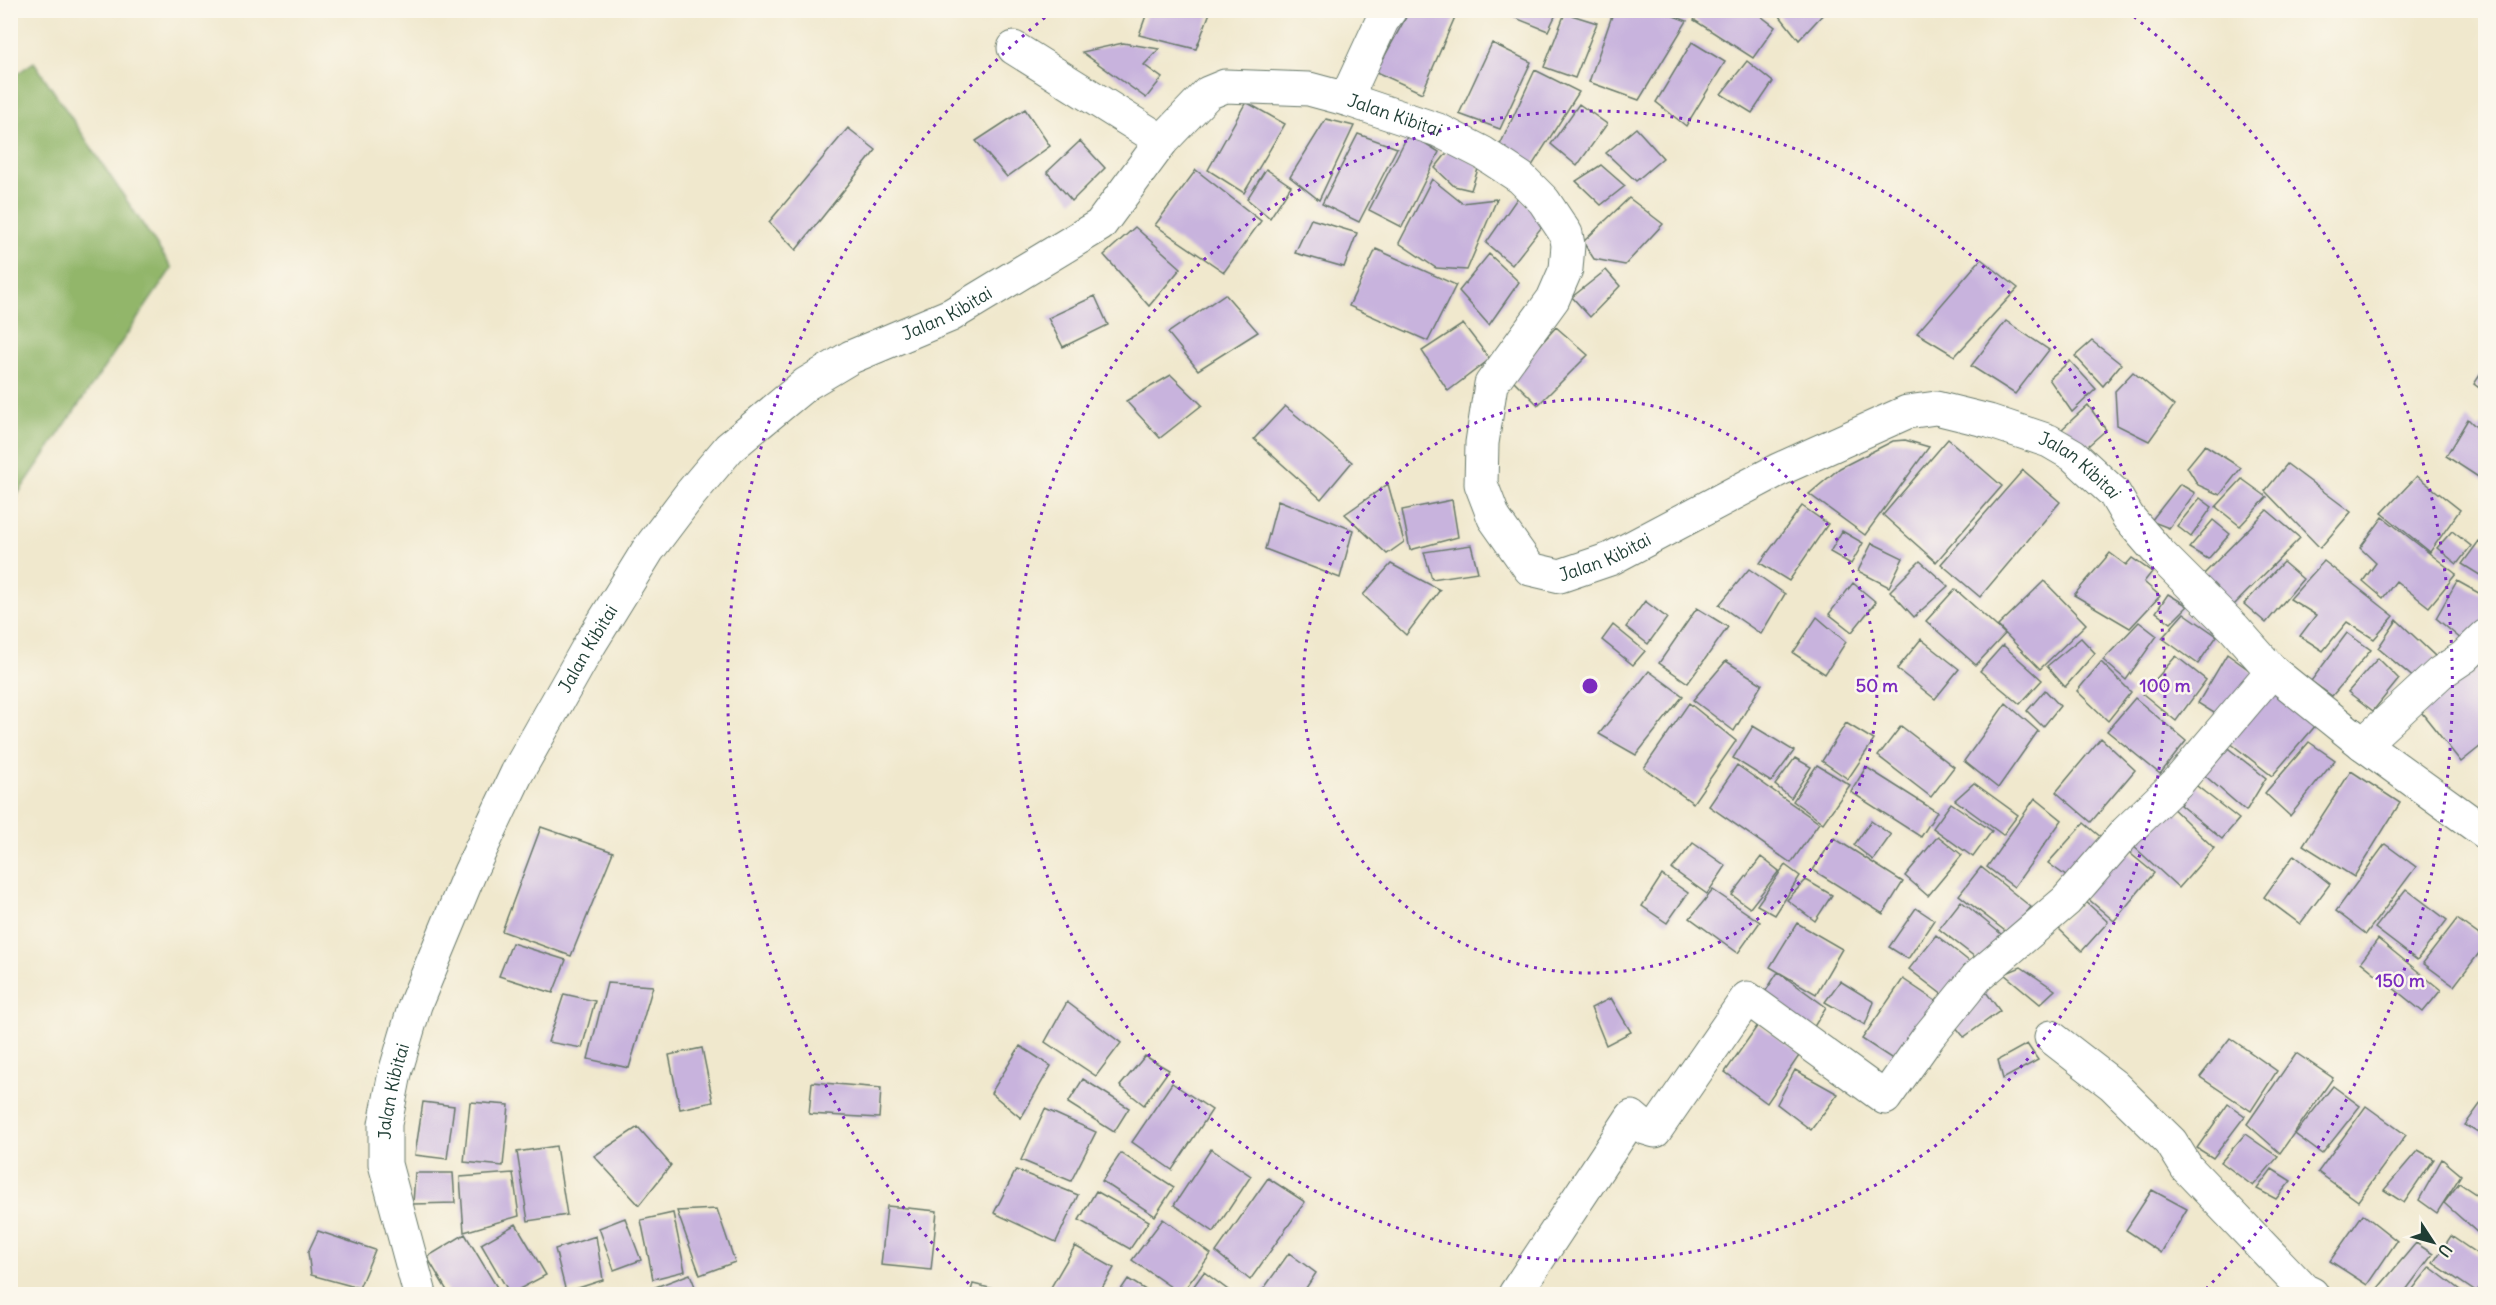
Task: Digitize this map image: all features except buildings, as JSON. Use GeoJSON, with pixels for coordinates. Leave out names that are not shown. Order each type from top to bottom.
{"type":"FeatureCollection","features":[{"type":"Feature","properties":{"kind":"street"},"geometry":{"type":"LineString","coordinates":[[1346,99],[1382,21],[1390,10]]}},
{"type":"Feature","properties":{"kind":"street"},"geometry":{"type":"LineString","coordinates":[[1014,48],[1162,141]]}},
{"type":"Feature","properties":{"kind":"street","name":"Jalan Kibitai"},"geometry":{"type":"LineString","coordinates":[[420,1294],[385,1164],[389,1103],[395,1072],[415,1005],[470,872],[517,773],[590,644],[648,550],[729,448],[806,384],[851,357],[951,315],[1100,225],[1162,141],[1208,93],[1225,86],[1309,89],[1438,130],[1483,153],[1521,178],[1544,201],[1566,234],[1568,245],[1566,269],[1553,299],[1491,384],[1482,443],[1481,484],[1487,501],[1505,536],[1530,569],[1560,576],[1610,559],[1778,470],[1907,412],[1936,408],[2007,426],[2049,441],[2073,455],[2114,493],[2128,517],[2159,553],[2234,628],[2272,671],[2363,744],[2486,833]]}},
{"type":"Feature","properties":{"kind":"street"},"geometry":{"type":"LineString","coordinates":[[2363,744],[2440,673],[2464,657],[2486,636]]}},
{"type":"Feature","properties":{"kind":"street"},"geometry":{"type":"LineString","coordinates":[[1515,1294],[1632,1117],[1645,1128],[1655,1131],[1747,998],[1885,1098],[1929,1036],[1977,977],[2066,901],[2126,832],[2178,782],[2272,671]]}},
{"type":"Feature","properties":{"kind":"street"},"geometry":{"type":"LineString","coordinates":[[2051,1037],[2113,1085],[2171,1142],[2187,1168],[2312,1294]]}},
{"type":"Feature","properties":{"kind":"green space"},"geometry":{"type":"Polygon","coordinates":[[[34,62],[172,268],[11,504],[11,78],[34,62]]]}}]}
